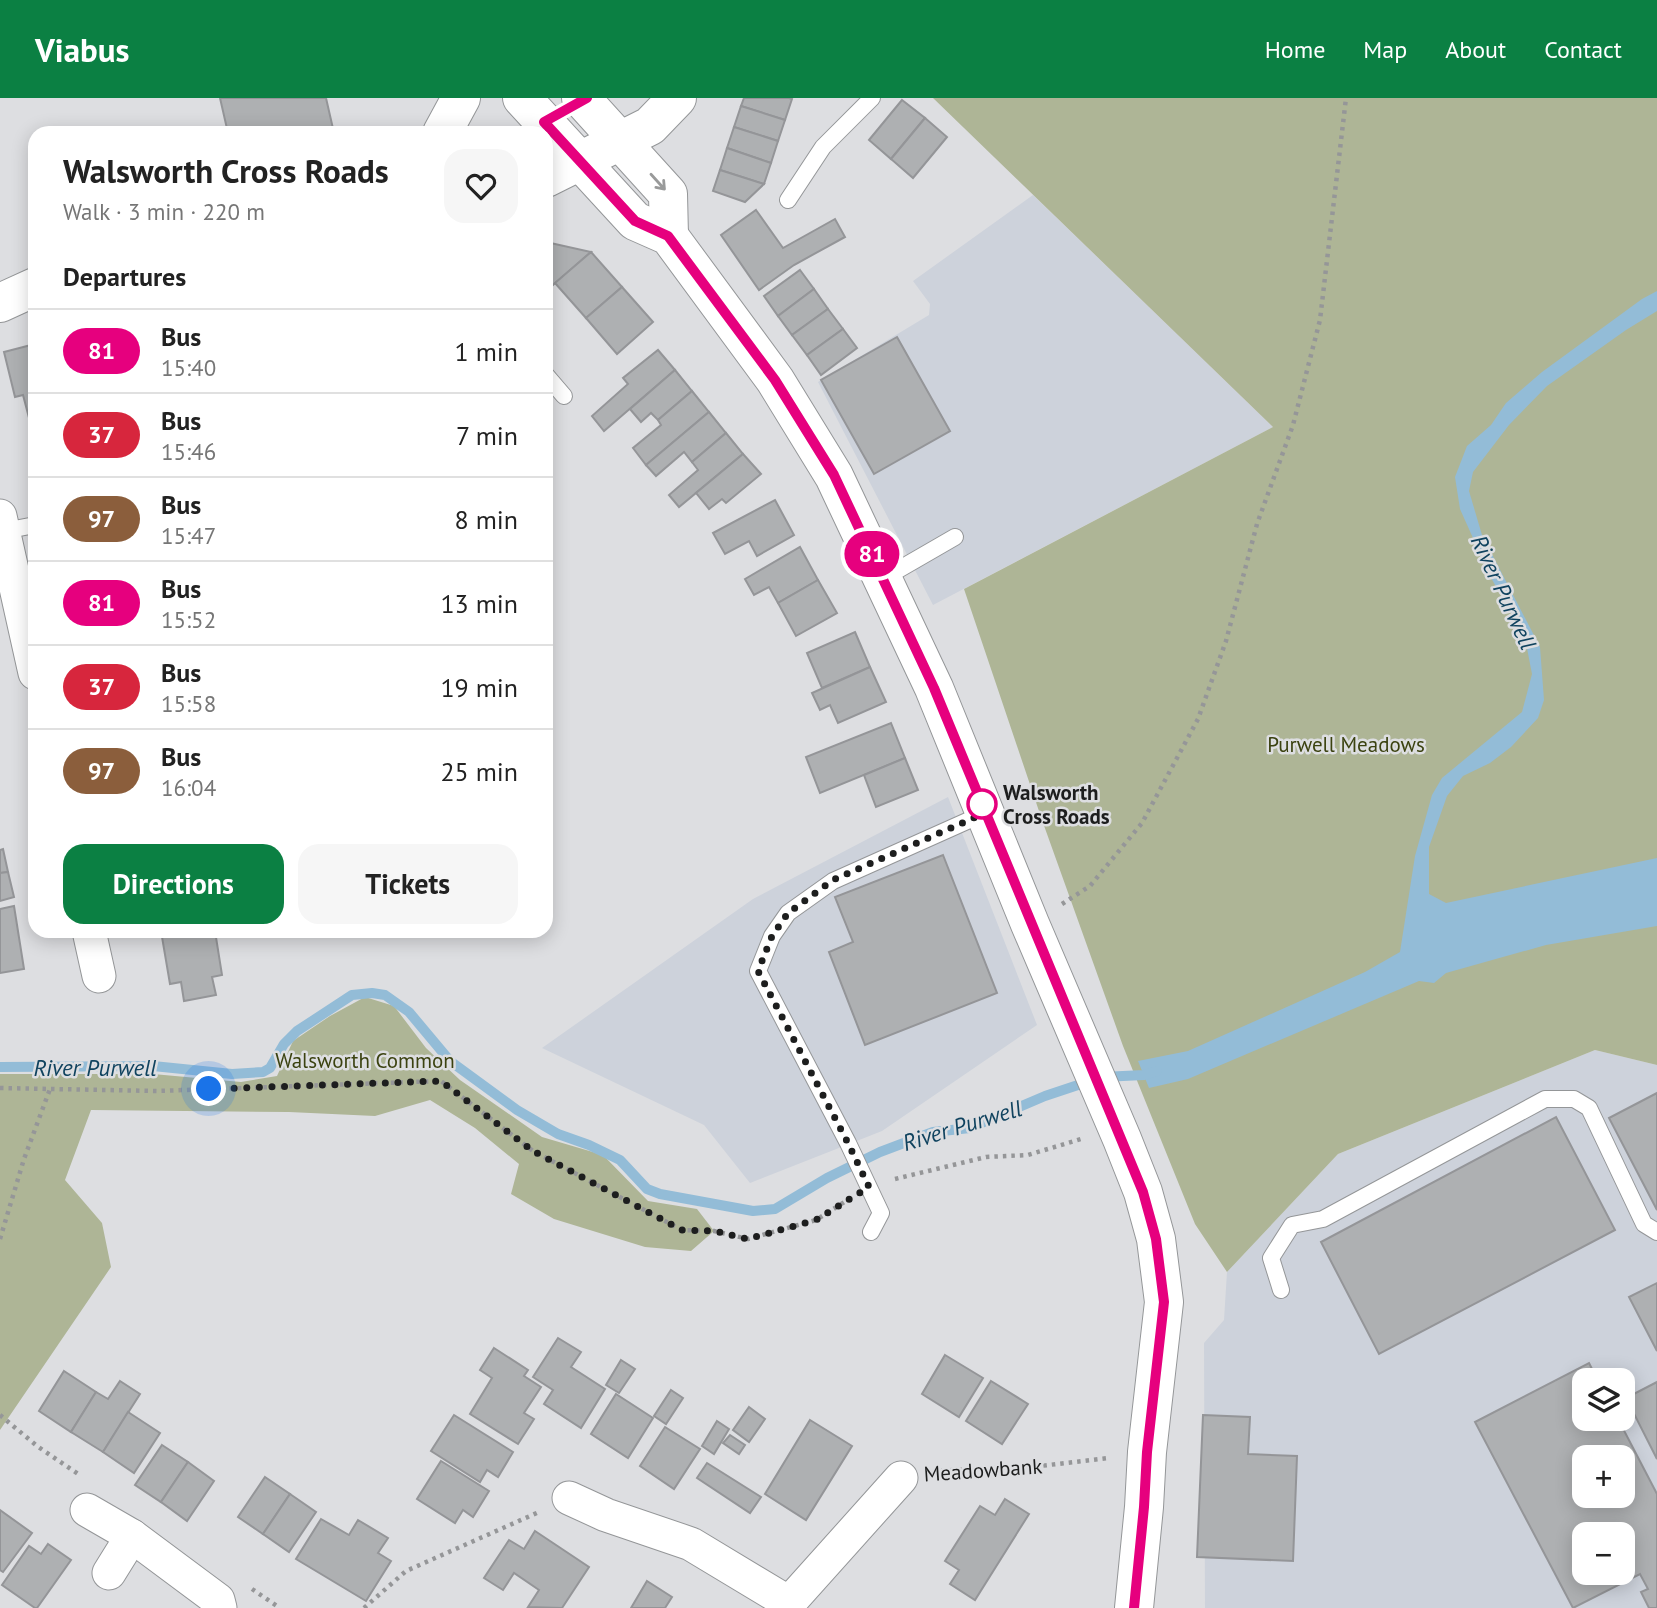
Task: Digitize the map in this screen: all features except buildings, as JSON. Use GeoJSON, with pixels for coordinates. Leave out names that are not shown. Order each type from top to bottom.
{"type":"FeatureCollection","features":[{"type":"Feature","properties":{"kind":"main road"},"geometry":{"type":"LineString","coordinates":[[446,126],[461,98]]}},
{"type":"Feature","properties":{"kind":"main road"},"geometry":{"type":"LineString","coordinates":[[677,98],[650,126],[562,169],[635,221],[668,236],[775,380],[834,475],[934,688],[1143,1192],[1156,1239],[1164,1302],[1147,1452],[1135,1608]]}},
{"type":"Feature","properties":{"kind":"main road"},"geometry":{"type":"LineString","coordinates":[[530,118],[584,99],[668,194],[668,236]]}},
{"type":"Feature","properties":{"kind":"main road"},"geometry":{"type":"LineString","coordinates":[[0,303],[28,289]]}},
{"type":"Feature","properties":{"kind":"street"},"geometry":{"type":"LineString","coordinates":[[13,524],[28,626]]}},
{"type":"Feature","properties":{"kind":"street"},"geometry":{"type":"LineString","coordinates":[[91,938],[99,976]]}},
{"type":"Feature","properties":{"kind":"street","name":"Meadowbank"},"geometry":{"type":"LineString","coordinates":[[569,1498],[691,1544],[790,1605],[901,1478]]}},
{"type":"Feature","properties":{"kind":"street"},"geometry":{"type":"LineString","coordinates":[[88,1510],[132,1536],[218,1600],[220,1608]]}},
{"type":"Feature","properties":{"kind":"street"},"geometry":{"type":"LineString","coordinates":[[109,1573],[132,1536]]}},
{"type":"Feature","properties":{"kind":"lane"},"geometry":{"type":"LineString","coordinates":[[788,200],[823,148],[872,98]]}},
{"type":"Feature","properties":{"kind":"lane"},"geometry":{"type":"LineString","coordinates":[[553,383],[564,396]]}},
{"type":"Feature","properties":{"kind":"lane"},"geometry":{"type":"LineString","coordinates":[[884,578],[955,537]]}},
{"type":"Feature","properties":{"kind":"lane"},"geometry":{"type":"LineString","coordinates":[[871,1231],[881,1213],[848,1143],[758,971],[772,936],[788,913],[833,880],[985,813]]}},
{"type":"Feature","properties":{"kind":"lane"},"geometry":{"type":"LineString","coordinates":[[1281,1290],[1271,1258],[1292,1225],[1323,1219],[1545,1099],[1574,1099],[1589,1108],[1644,1224],[1657,1232]]}},
{"type":"Feature","properties":{"kind":"path"},"geometry":{"type":"LineString","coordinates":[[1056,908],[1090,886],[1142,823],[1198,719],[1226,641],[1258,524],[1293,425],[1320,320],[1346,98]]}},
{"type":"Feature","properties":{"kind":"path"},"geometry":{"type":"LineString","coordinates":[[0,1088],[157,1091],[441,1081],[533,1151],[682,1230],[714,1231],[748,1239],[816,1220],[866,1182],[986,1157],[1028,1155],[1084,1138]]}},
{"type":"Feature","properties":{"kind":"path"},"geometry":{"type":"LineString","coordinates":[[0,1239],[24,1159],[50,1089]]}},
{"type":"Feature","properties":{"kind":"path","name":"Meadowbank"},"geometry":{"type":"LineString","coordinates":[[901,1478],[942,1469],[1079,1464],[1147,1452]]}},
{"type":"Feature","properties":{"kind":"path"},"geometry":{"type":"LineString","coordinates":[[364,1608],[406,1571],[569,1498]]}},
{"type":"Feature","properties":{"kind":"shaded area"},"geometry":{"type":"Polygon","coordinates":[[[1033,195],[1273,427],[933,605],[818,382],[929,315],[930,304],[913,281],[1033,195]]]}},
{"type":"Feature","properties":{"kind":"shaded area"},"geometry":{"type":"Polygon","coordinates":[[[948,797],[1037,1025],[882,1131],[750,1183],[704,1125],[542,1048],[753,899],[948,797]]]}},
{"type":"Feature","properties":{"kind":"shaded area"},"geometry":{"type":"Polygon","coordinates":[[[1595,1050],[1657,1065],[1657,1608],[1205,1608],[1204,1343],[1224,1320],[1227,1272],[1338,1154],[1595,1050]]]}},
{"type":"Feature","properties":{"kind":"green space","name":"Purwell Meadows"},"geometry":{"type":"Polygon","coordinates":[[[933,98],[1657,98],[1657,1065],[1595,1050],[1338,1154],[1227,1272],[1195,1224],[1123,1046],[1042,820],[964,589],[1273,427],[933,98]]]}},
{"type":"Feature","properties":{"kind":"green space","name":"Walsworth Common"},"geometry":{"type":"Polygon","coordinates":[[[365,997],[394,1006],[426,1048],[460,1080],[542,1137],[603,1155],[648,1201],[697,1209],[714,1231],[691,1251],[645,1247],[554,1219],[511,1194],[519,1164],[475,1128],[430,1100],[375,1116],[289,1112],[91,1110],[65,1180],[102,1223],[111,1267],[0,1430],[0,1074],[153,1074],[241,1082],[277,1076],[293,1041],[365,997]]]}},
{"type":"Feature","properties":{"kind":"water"},"geometry":{"type":"Polygon","coordinates":[[[1657,291],[1657,311],[1547,386],[1509,425],[1473,472],[1469,491],[1482,535],[1540,647],[1544,700],[1538,718],[1511,747],[1490,763],[1463,776],[1447,796],[1429,847],[1429,894],[1446,903],[1657,858],[1657,926],[1546,945],[1446,973],[1434,983],[1419,981],[1188,1079],[1149,1088],[1138,1061],[1188,1051],[1365,972],[1400,952],[1415,856],[1432,795],[1442,778],[1522,712],[1532,674],[1525,638],[1490,576],[1460,509],[1455,477],[1467,446],[1491,425],[1506,403],[1542,372],[1657,291]]]}},
{"type":"Feature","properties":{"kind":"waterway","name":"River Purwell"},"geometry":{"type":"LineString","coordinates":[[0,1067],[153,1066],[232,1074],[263,1072],[270,1068],[284,1044],[297,1031],[352,995],[385,995],[409,1012],[450,1061],[517,1110],[558,1134],[620,1160],[647,1189],[660,1194],[753,1211],[775,1209],[827,1178],[880,1152],[933,1132],[970,1128],[1045,1096],[1102,1077],[1144,1075],[1157,1071]]}},
{"type":"Feature","properties":{"kind":"bus line","name":"81"},"geometry":{"type":"LineString","coordinates":[[548,126],[544,122],[587,98]]}},
{"type":"Feature","properties":{"kind":"bus line","name":"81"},"geometry":{"type":"LineString","coordinates":[[553,132],[635,221],[668,236],[775,380],[834,475],[934,688],[1030,925],[1143,1192],[1156,1239],[1164,1302],[1147,1452],[1134,1608]]}},
{"type":"Feature","properties":{"kind":"place","name":"Walsworth Cross Roads"},"geometry":{"type":"Point","coordinates":[982,804]}},
{"type":"Feature","properties":{"kind":"route"},"geometry":{"type":"LineString","coordinates":[[209,1089],[441,1081],[533,1151],[682,1230],[714,1231],[748,1239],[816,1220],[869,1187],[758,971],[772,936],[788,913],[833,880],[985,813],[982,804]]}}]}
